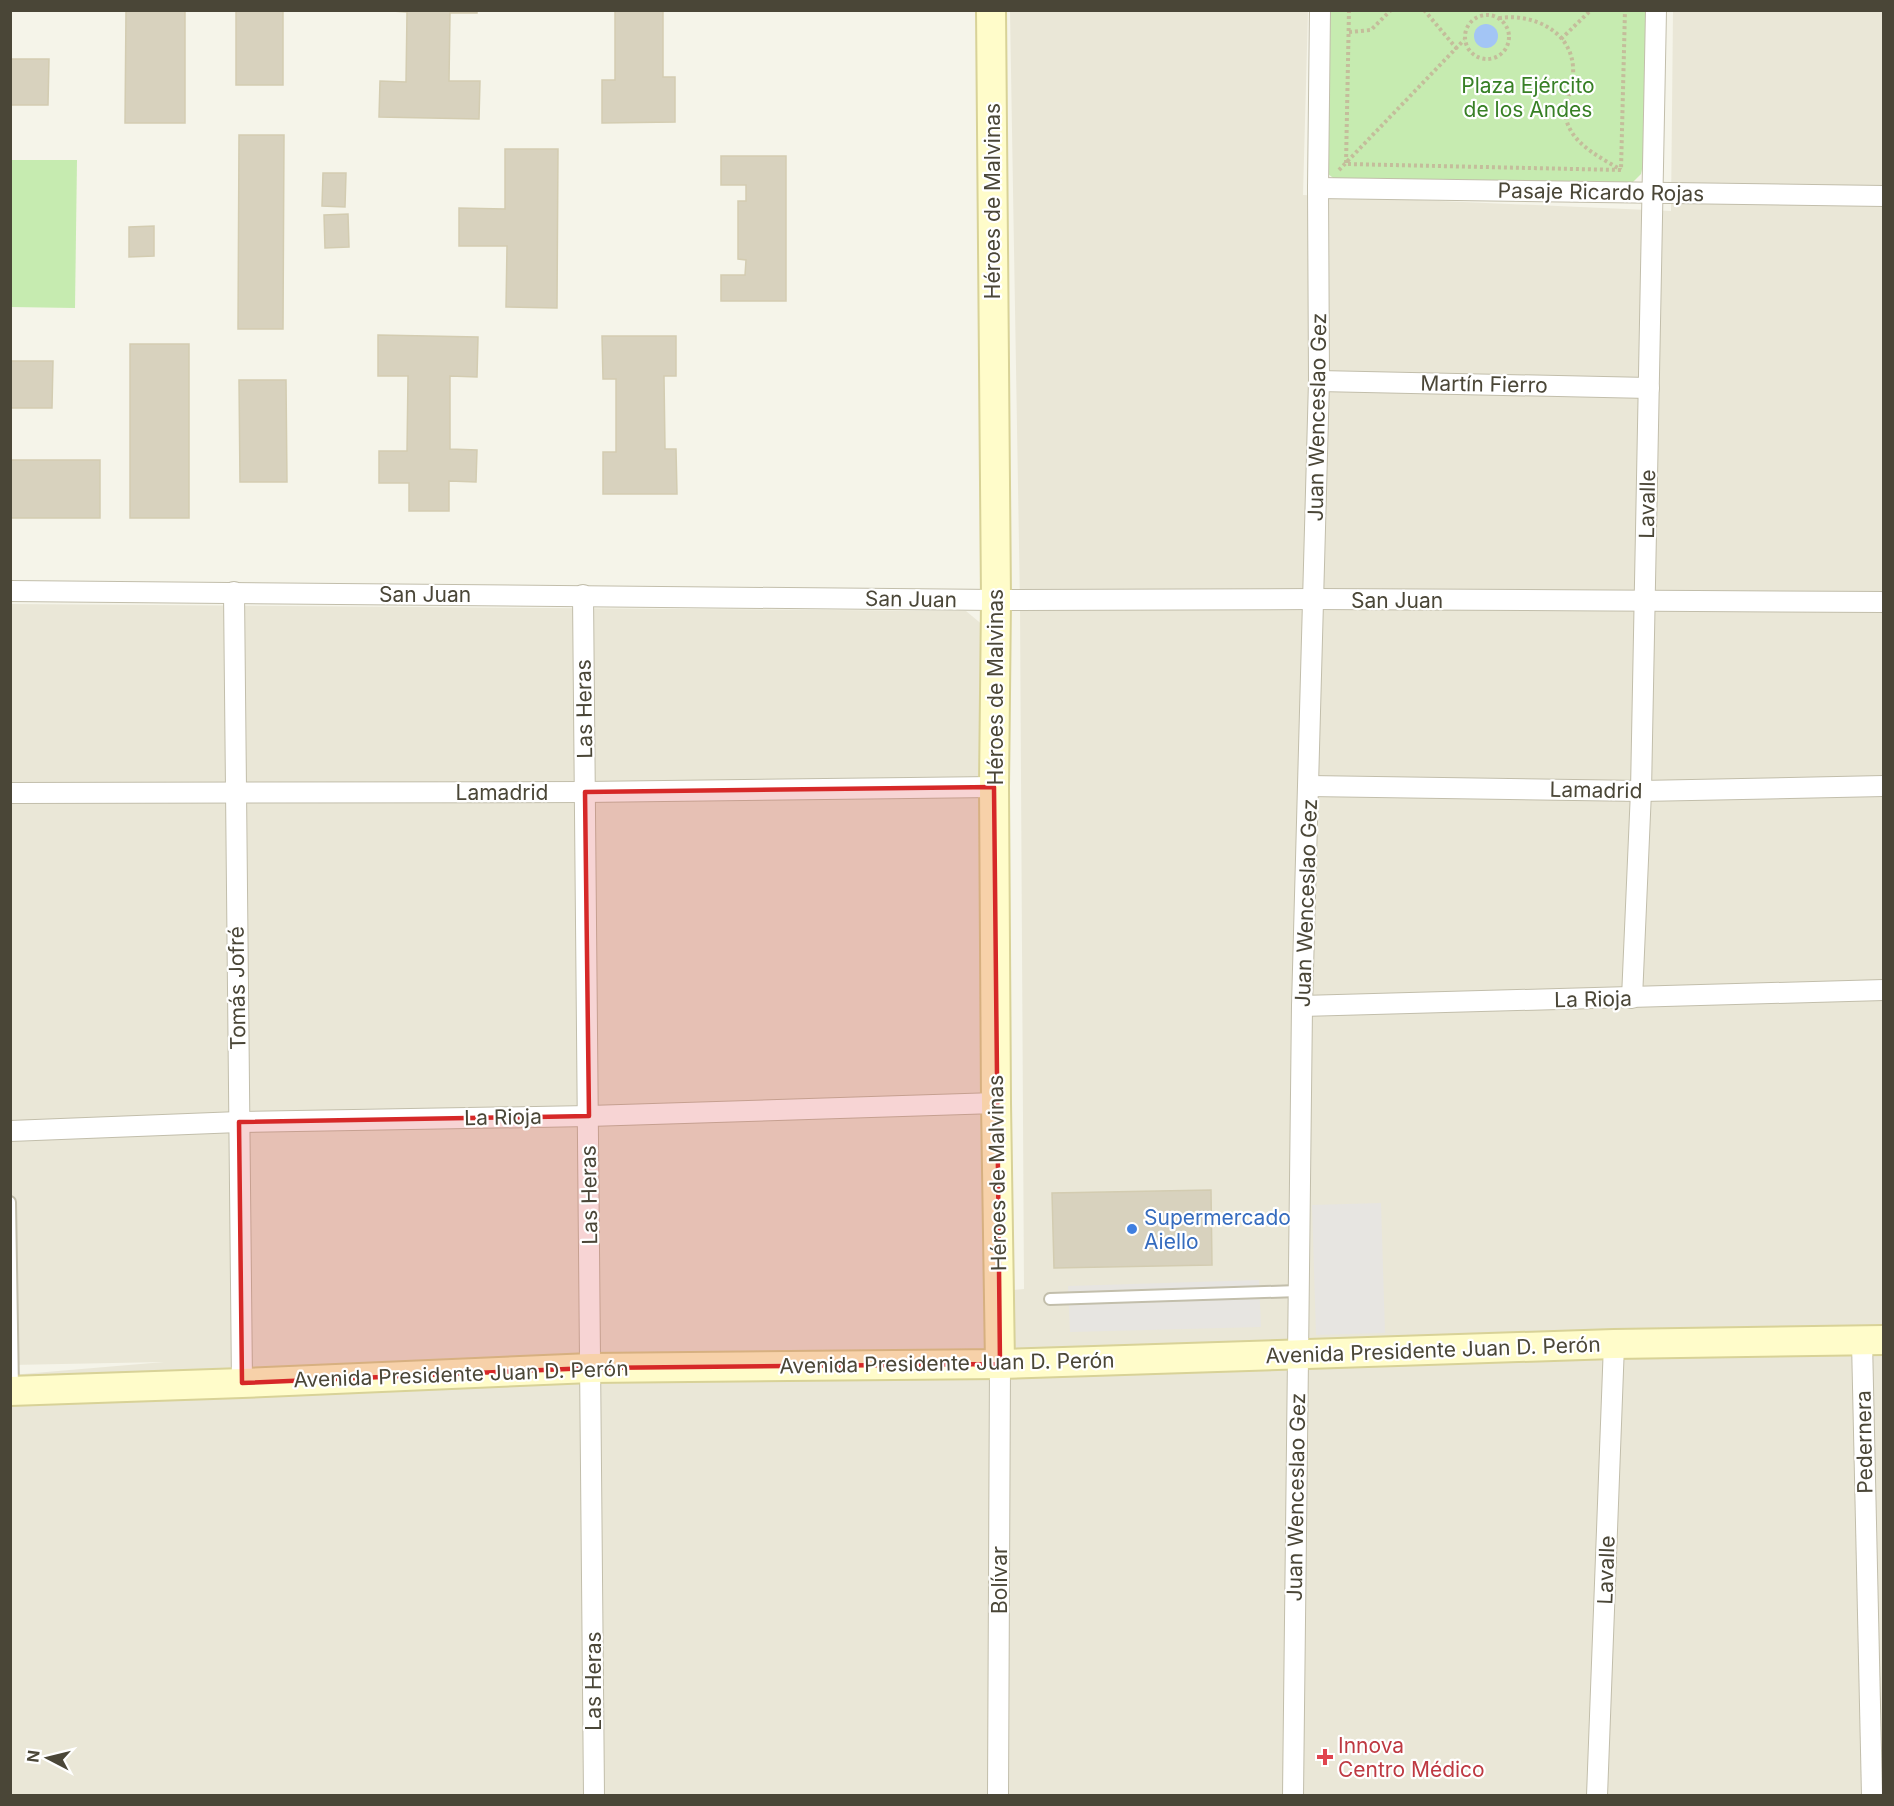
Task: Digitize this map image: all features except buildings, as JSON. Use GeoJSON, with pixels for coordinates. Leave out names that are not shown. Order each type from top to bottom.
{"type":"FeatureCollection","features":[{"type":"Feature","properties":{"kind":"main road","name":"Héroes de Malvinas"},"geometry":{"type":"LineString","coordinates":[[991,10],[996,600],[994,787],[996,1103],[1000,1364]]}},
{"type":"Feature","properties":{"kind":"main road","name":"Avenida Presidente Juan D. Perón"},"geometry":{"type":"LineString","coordinates":[[12,1391],[591,1368],[1000,1364],[1614,1344],[1873,1340]]}},
{"type":"Feature","properties":{"kind":"street","name":"Juan Wenceslao Gez"},"geometry":{"type":"LineString","coordinates":[[1293,1796],[1302,1006],[1319,381],[1320,10]]}},
{"type":"Feature","properties":{"kind":"street","name":"Lavalle"},"geometry":{"type":"LineString","coordinates":[[1632,998],[1646,601],[1656,10]]}},
{"type":"Feature","properties":{"kind":"street","name":"Pasaje Ricardo Rojas"},"geometry":{"type":"LineString","coordinates":[[1318,189],[1884,196]]}},
{"type":"Feature","properties":{"kind":"street","name":"Martín Fierro"},"geometry":{"type":"LineString","coordinates":[[1319,381],[1649,388]]}},
{"type":"Feature","properties":{"kind":"street","name":"San Juan"},"geometry":{"type":"LineString","coordinates":[[10,591],[996,600],[1884,602]]}},
{"type":"Feature","properties":{"kind":"street","name":"Tomás Jofré"},"geometry":{"type":"LineString","coordinates":[[234,592],[242,1383]]}},
{"type":"Feature","properties":{"kind":"street","name":"Las Heras"},"geometry":{"type":"LineString","coordinates":[[583,595],[594,1796]]}},
{"type":"Feature","properties":{"kind":"street","name":"Lamadrid"},"geometry":{"type":"LineString","coordinates":[[1309,786],[1641,791],[1884,786]]}},
{"type":"Feature","properties":{"kind":"street","name":"Lamadrid"},"geometry":{"type":"LineString","coordinates":[[10,793],[585,792],[994,787]]}},
{"type":"Feature","properties":{"kind":"street","name":"La Rioja"},"geometry":{"type":"LineString","coordinates":[[1302,1006],[1884,990]]}},
{"type":"Feature","properties":{"kind":"street","name":"La Rioja"},"geometry":{"type":"LineString","coordinates":[[10,1131],[239,1122],[589,1116],[996,1103]]}},
{"type":"Feature","properties":{"kind":"street","name":"Pedernera"},"geometry":{"type":"LineString","coordinates":[[1872,1796],[1873,1340]]}},
{"type":"Feature","properties":{"kind":"street","name":"Lavalle"},"geometry":{"type":"LineString","coordinates":[[1597,1796],[1614,1344]]}},
{"type":"Feature","properties":{"kind":"street","name":"Bolívar"},"geometry":{"type":"LineString","coordinates":[[998,1796],[1000,1364]]}},
{"type":"Feature","properties":{"kind":"lane"},"geometry":{"type":"LineString","coordinates":[[10,1202],[12,1391]]}},
{"type":"Feature","properties":{"kind":"lane"},"geometry":{"type":"LineString","coordinates":[[1050,1299],[1298,1291]]}},
{"type":"Feature","properties":{"kind":"path"},"geometry":{"type":"LineString","coordinates":[[1346,164],[1349,10]]}},
{"type":"Feature","properties":{"kind":"path"},"geometry":{"type":"LineString","coordinates":[[1348,32],[1371,30],[1391,10]]}},
{"type":"Feature","properties":{"kind":"path"},"geometry":{"type":"LineString","coordinates":[[1424,10],[1457,49]]}},
{"type":"Feature","properties":{"kind":"path"},"geometry":{"type":"LineString","coordinates":[[1491,15],[1496,10]]}},
{"type":"Feature","properties":{"kind":"path"},"geometry":{"type":"LineString","coordinates":[[1562,39],[1591,10]]}},
{"type":"Feature","properties":{"kind":"path"},"geometry":{"type":"LineString","coordinates":[[1621,170],[1625,10]]}},
{"type":"Feature","properties":{"kind":"path"},"geometry":{"type":"LineString","coordinates":[[1499,18],[1506,26],[1509,37],[1506,48],[1498,56],[1487,59],[1476,57],[1468,50],[1464,40],[1465,29],[1474,18],[1484,12],[1499,18],[1517,16],[1536,21],[1557,34],[1562,39],[1573,66],[1566,117],[1568,127],[1584,146],[1653,193]]}},
{"type":"Feature","properties":{"kind":"path"},"geometry":{"type":"LineString","coordinates":[[1318,189],[1346,164],[1464,40]]}},
{"type":"Feature","properties":{"kind":"path"},"geometry":{"type":"LineString","coordinates":[[1346,164],[1621,170]]}},
{"type":"Feature","properties":{"kind":"highlighted area"},"geometry":{"type":"Polygon","coordinates":[[[994,787],[1000,1364],[591,1368],[242,1383],[239,1122],[589,1116],[585,792],[994,787]]]}},
{"type":"Feature","properties":{"kind":"shaded area"},"geometry":{"type":"Polygon","coordinates":[[[1010,11],[1308,11],[1303,195],[1671,211],[1673,11],[1883,11],[1883,1795],[11,1796],[11,1375],[164,1362],[11,1365],[11,604],[966,611],[984,626],[992,1292],[1024,1289],[1020,605],[1010,11]]]}},
{"type":"Feature","properties":{"kind":"shaded area"},"geometry":{"type":"Polygon","coordinates":[[[1381,1203],[1385,1333],[1316,1335],[1312,1205],[1381,1203]]]}},
{"type":"Feature","properties":{"kind":"shaded area"},"geometry":{"type":"Polygon","coordinates":[[[1259,1280],[1261,1327],[1070,1332],[1068,1286],[1259,1280]]]}},
{"type":"Feature","properties":{"kind":"green space","name":"Plaza Ejército de los Andes"},"geometry":{"type":"Polygon","coordinates":[[[1328,11],[1646,11],[1641,174],[1632,183],[1336,180],[1325,169],[1328,11]]]}},
{"type":"Feature","properties":{"kind":"green space"},"geometry":{"type":"Polygon","coordinates":[[[11,160],[77,160],[75,308],[11,307],[11,160]]]}},
{"type":"Feature","properties":{"kind":"water"},"geometry":{"type":"Polygon","coordinates":[[[1486,24],[1495,27],[1498,36],[1495,45],[1486,48],[1477,45],[1474,36],[1477,27],[1486,24]]]}},
{"type":"Feature","properties":{"kind":"place","name":"Supermercado Aiello"},"geometry":{"type":"Point","coordinates":[1132,1229]}},
{"type":"Feature","properties":{"kind":"place","name":"Innova Centro Médico"},"geometry":{"type":"Point","coordinates":[1325,1757]}}]}
